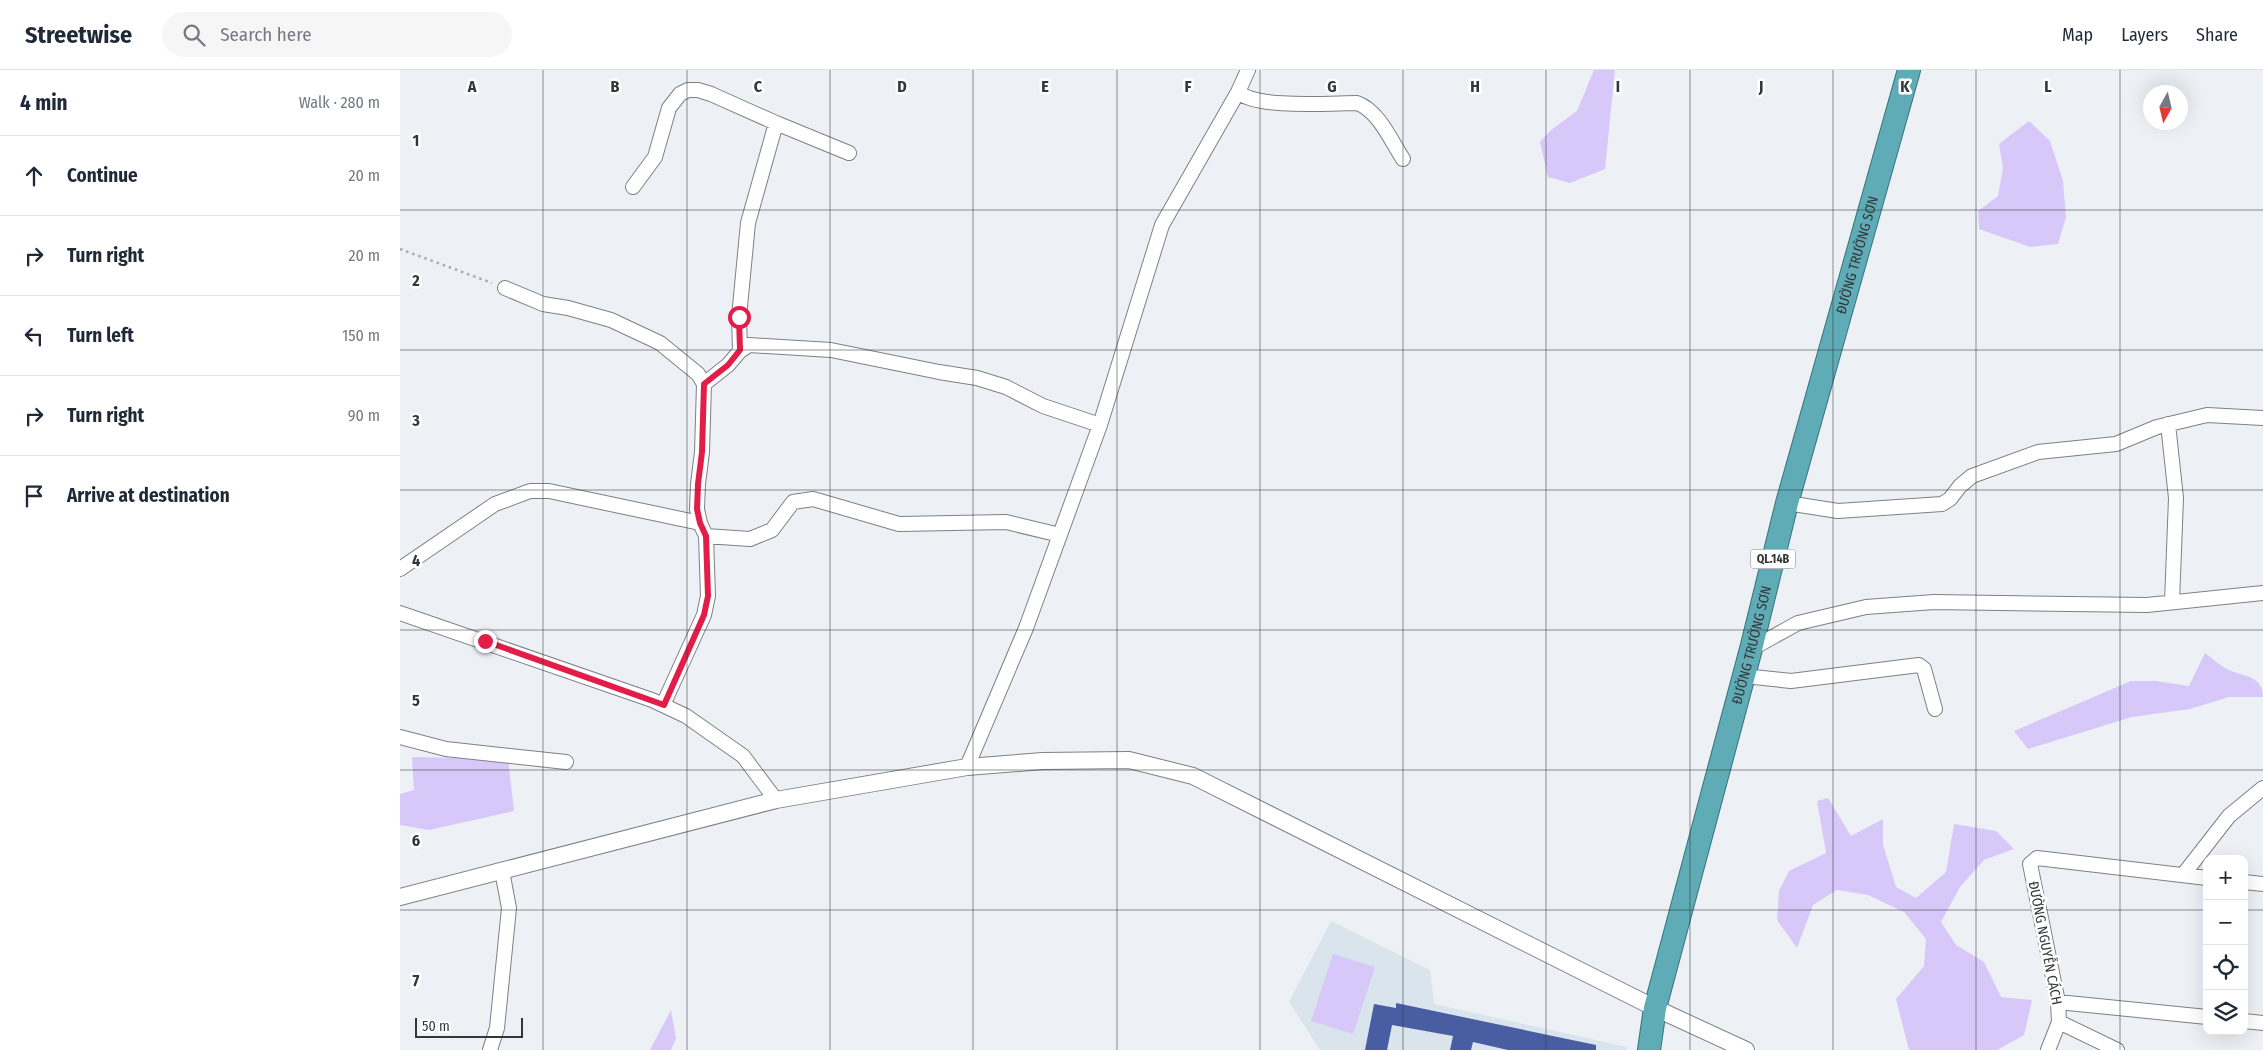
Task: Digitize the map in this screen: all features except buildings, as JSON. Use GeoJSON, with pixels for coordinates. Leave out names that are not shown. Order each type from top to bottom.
{"type":"FeatureCollection","features":[{"type":"Feature","properties":{"kind":"highway","name":"ĐƯỜNG TRƯỜNG SƠN"},"geometry":{"type":"LineString","coordinates":[[1649,1050],[1655,1008],[1744,676],[1786,503],[1909,70]]}},
{"type":"Feature","properties":{"kind":"street"},"geometry":{"type":"LineString","coordinates":[[967,767],[1026,628],[1100,425],[1162,225],[1238,92],[1248,70]]}},
{"type":"Feature","properties":{"kind":"street"},"geometry":{"type":"LineString","coordinates":[[634,187],[655,157],[669,108],[680,94],[688,90],[698,90],[711,94],[849,153]]}},
{"type":"Feature","properties":{"kind":"street"},"geometry":{"type":"LineString","coordinates":[[1238,92],[1245,98],[1264,102],[1357,103],[1365,106],[1376,117],[1403,159]]}},
{"type":"Feature","properties":{"kind":"street"},"geometry":{"type":"LineString","coordinates":[[740,350],[739,317],[748,223],[776,123]]}},
{"type":"Feature","properties":{"kind":"street"},"geometry":{"type":"LineString","coordinates":[[504,288],[543,304],[568,308],[611,320],[660,343],[698,374],[704,384],[702,452],[697,509],[700,523],[706,536],[708,596],[704,615],[664,705]]}},
{"type":"Feature","properties":{"kind":"street"},"geometry":{"type":"LineString","coordinates":[[704,384],[728,365],[740,350],[749,345],[831,350],[977,378],[1006,387],[1043,406],[1100,425]]}},
{"type":"Feature","properties":{"kind":"street"},"geometry":{"type":"LineString","coordinates":[[1786,503],[1838,511],[1942,504],[1950,499],[1960,486],[1972,476],[2038,452],[2116,444],[2132,436],[2168,424],[2207,415],[2263,418]]}},
{"type":"Feature","properties":{"kind":"street"},"geometry":{"type":"LineString","coordinates":[[2168,424],[2176,498],[2172,602]]}},
{"type":"Feature","properties":{"kind":"street"},"geometry":{"type":"LineString","coordinates":[[400,569],[495,504],[530,491],[549,491],[700,523]]}},
{"type":"Feature","properties":{"kind":"street"},"geometry":{"type":"LineString","coordinates":[[706,536],[750,540],[772,530],[793,502],[814,499],[899,524],[1006,522],[1060,535]]}},
{"type":"Feature","properties":{"kind":"street"},"geometry":{"type":"LineString","coordinates":[[1751,649],[1798,623],[1866,608],[1934,602],[2147,605],[2263,593]]}},
{"type":"Feature","properties":{"kind":"street"},"geometry":{"type":"LineString","coordinates":[[400,613],[485,641],[664,705],[686,716],[743,756],[776,800]]}},
{"type":"Feature","properties":{"kind":"street"},"geometry":{"type":"LineString","coordinates":[[1744,676],[1790,681],[1919,665],[1924,669],[1935,709]]}},
{"type":"Feature","properties":{"kind":"street"},"geometry":{"type":"LineString","coordinates":[[400,737],[446,748],[566,762]]}},
{"type":"Feature","properties":{"kind":"street"},"geometry":{"type":"LineString","coordinates":[[400,898],[776,800],[967,767],[1042,761],[1129,760],[1194,776],[1655,1008],[1746,1050]]}},
{"type":"Feature","properties":{"kind":"street"},"geometry":{"type":"LineString","coordinates":[[2183,875],[2229,816],[2263,788]]}},
{"type":"Feature","properties":{"kind":"street","name":"ĐƯỜNG NGUYỄN CÁCH"},"geometry":{"type":"LineString","coordinates":[[2048,1050],[2059,1022],[2058,1002],[2030,864],[2037,858],[2203,878]]}},
{"type":"Feature","properties":{"kind":"street"},"geometry":{"type":"LineString","coordinates":[[490,1050],[497,1028],[509,908],[502,871]]}},
{"type":"Feature","properties":{"kind":"street"},"geometry":{"type":"LineString","coordinates":[[2248,882],[2263,884]]}},
{"type":"Feature","properties":{"kind":"street"},"geometry":{"type":"LineString","coordinates":[[2058,1002],[2203,1017]]}},
{"type":"Feature","properties":{"kind":"street"},"geometry":{"type":"LineString","coordinates":[[2248,1021],[2263,1023]]}},
{"type":"Feature","properties":{"kind":"street"},"geometry":{"type":"LineString","coordinates":[[2059,1022],[2117,1050]]}},
{"type":"Feature","properties":{"kind":"path"},"geometry":{"type":"LineString","coordinates":[[400,249],[504,288]]}},
{"type":"Feature","properties":{"kind":"shaded area"},"geometry":{"type":"Polygon","coordinates":[[[1594,70],[1615,70],[1605,169],[1570,183],[1548,177],[1540,142],[1551,130],[1577,111],[1594,70]]]}},
{"type":"Feature","properties":{"kind":"shaded area"},"geometry":{"type":"Polygon","coordinates":[[[2029,121],[2050,141],[2063,181],[2066,217],[2058,244],[2030,247],[1979,229],[1978,211],[1998,196],[2003,168],[1999,144],[2029,121]]]}},
{"type":"Feature","properties":{"kind":"shaded area"},"geometry":{"type":"Polygon","coordinates":[[[2205,653],[2226,668],[2256,681],[2260,685],[2263,697],[2229,697],[2190,709],[2132,717],[2028,749],[2014,731],[2131,681],[2156,681],[2189,686],[2205,653]]]}},
{"type":"Feature","properties":{"kind":"shaded area"},"geometry":{"type":"Polygon","coordinates":[[[412,757],[508,759],[514,811],[429,830],[400,825],[400,794],[414,790],[412,757]]]}},
{"type":"Feature","properties":{"kind":"shaded area"},"geometry":{"type":"Polygon","coordinates":[[[1828,798],[1851,836],[1883,819],[1883,845],[1896,887],[1916,898],[1946,872],[1954,824],[1996,831],[2014,849],[1984,860],[1960,887],[1941,922],[1956,945],[1984,962],[2001,997],[2032,1000],[2024,1035],[1997,1050],[1909,1050],[1896,999],[1924,966],[1926,939],[1904,912],[1868,895],[1837,890],[1813,905],[1797,948],[1777,920],[1779,891],[1789,871],[1826,853],[1817,801],[1828,798]]]}},
{"type":"Feature","properties":{"kind":"shaded area"},"geometry":{"type":"Polygon","coordinates":[[[1331,921],[1430,970],[1434,1004],[1627,1047],[1627,1050],[1320,1050],[1289,1002],[1331,921]]]}},
{"type":"Feature","properties":{"kind":"shaded area"},"geometry":{"type":"Polygon","coordinates":[[[1333,954],[1375,967],[1353,1034],[1311,1021],[1333,954]]]}},
{"type":"Feature","properties":{"kind":"shaded area"},"geometry":{"type":"Polygon","coordinates":[[[671,1010],[676,1038],[671,1050],[650,1050],[671,1010]]]}},
{"type":"Feature","properties":{"kind":"route"},"geometry":{"type":"LineString","coordinates":[[485,641],[664,705],[704,615],[708,596],[706,536],[700,523],[697,509],[704,420],[704,384],[728,365],[740,350],[739,317]]}}]}
